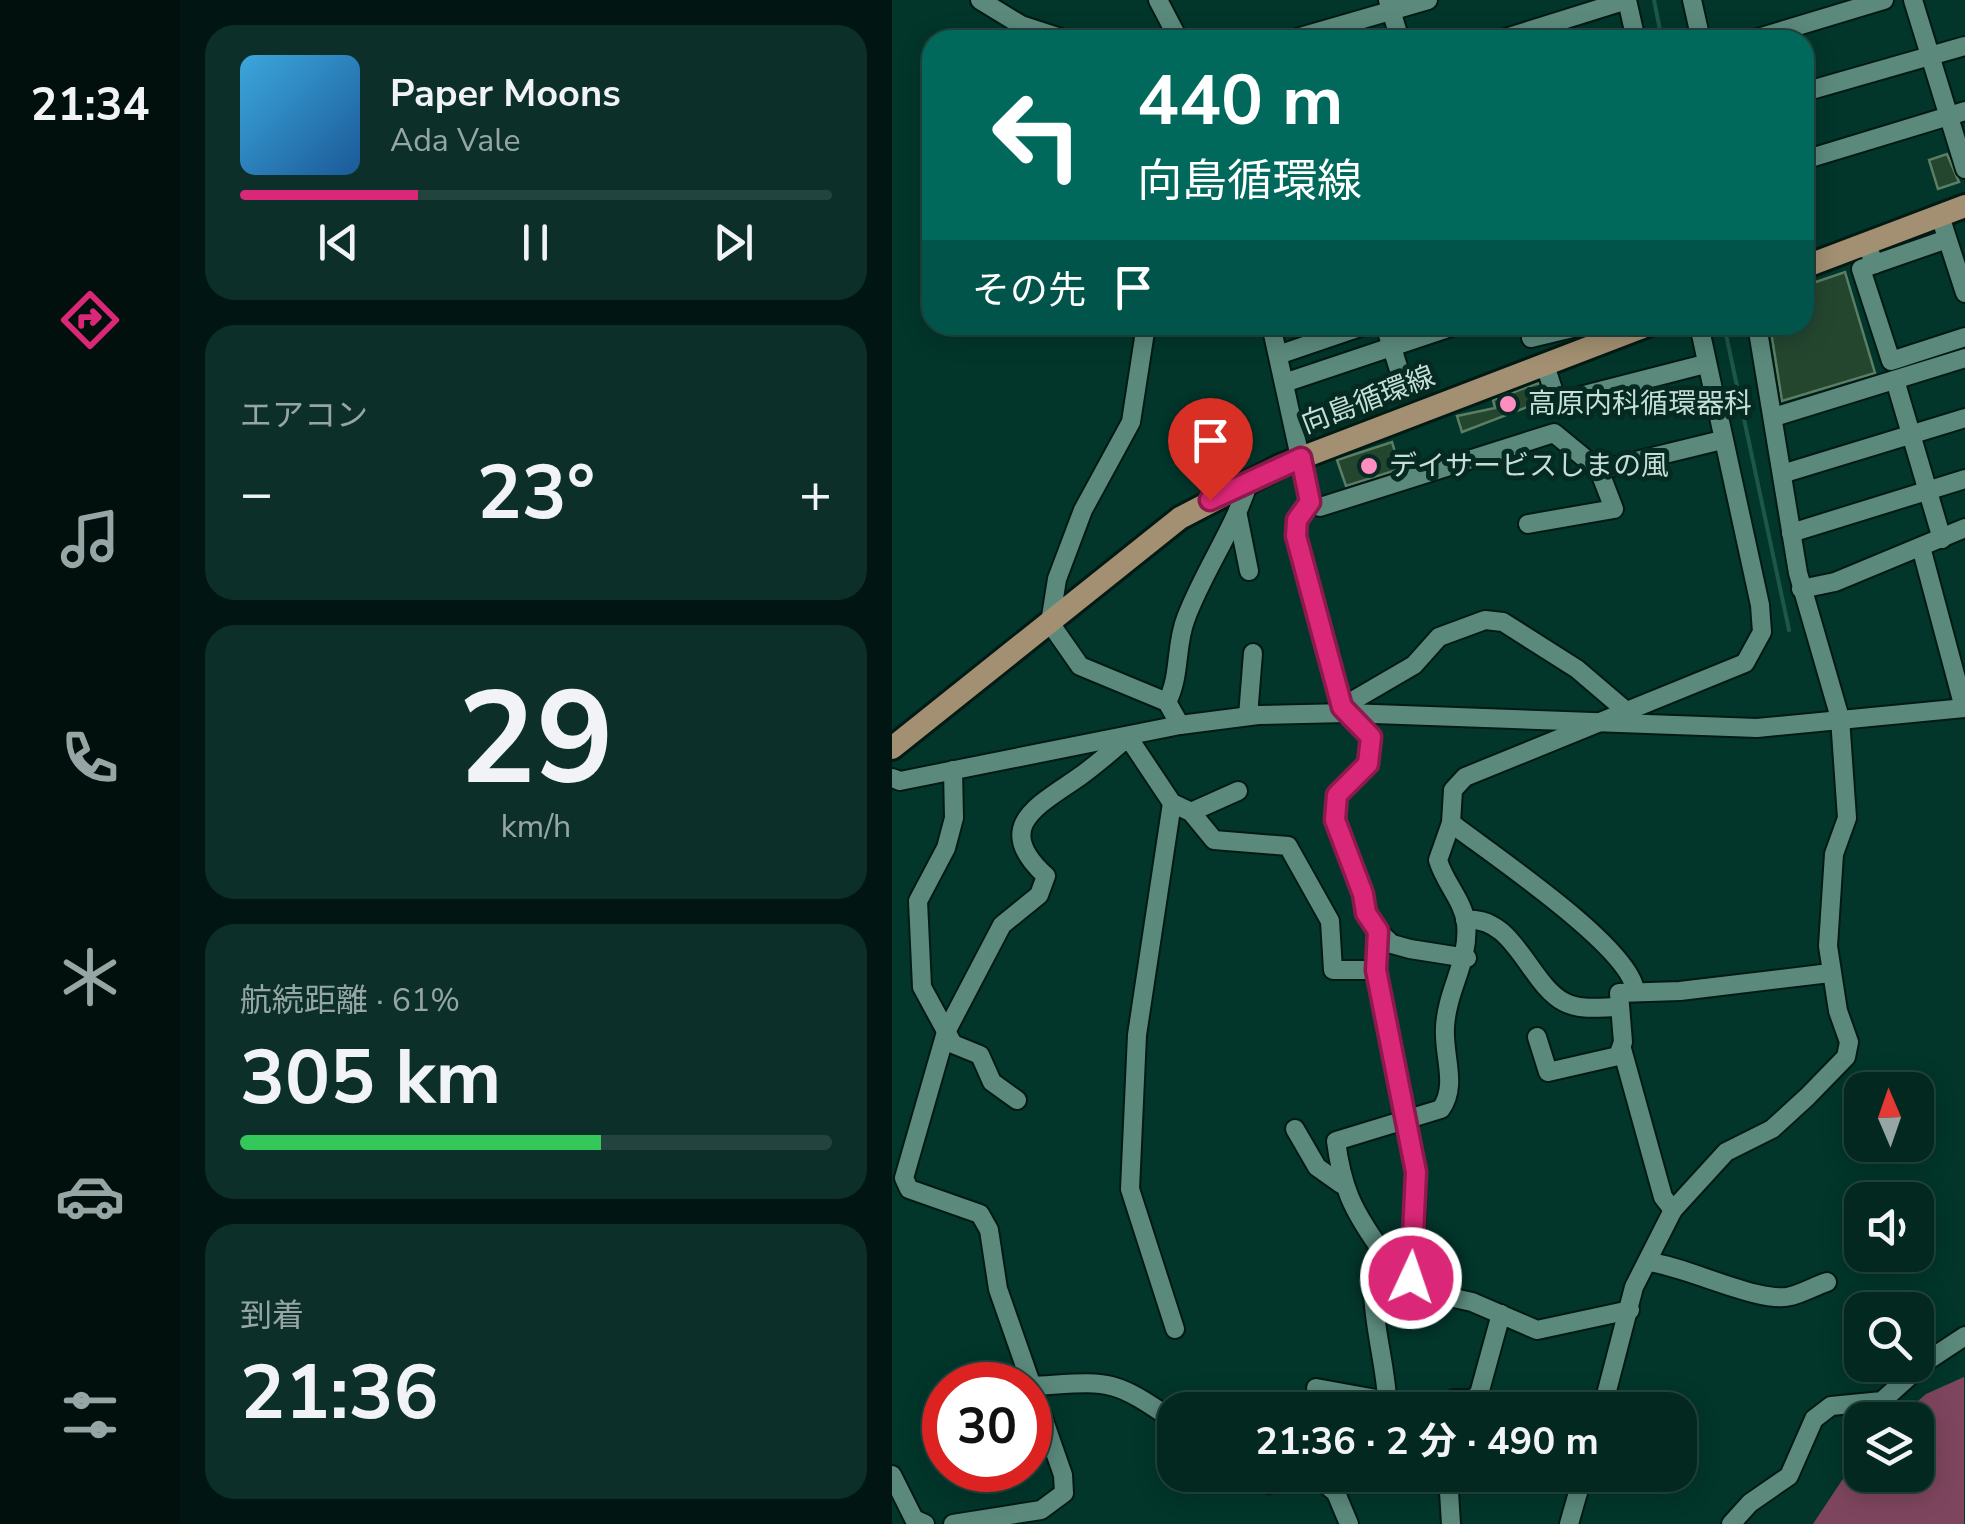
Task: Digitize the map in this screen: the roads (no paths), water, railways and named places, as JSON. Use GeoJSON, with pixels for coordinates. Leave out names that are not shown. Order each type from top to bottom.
{"type":"FeatureCollection","features":[{"type":"Feature","properties":{"kind":"main road"},"geometry":{"type":"LineString","coordinates":[[1814,265],[1870,254],[1964,206]]}},
{"type":"Feature","properties":{"kind":"main road","name":"向島循環線"},"geometry":{"type":"LineString","coordinates":[[892,748],[1180,518],[1301,458],[1616,335]]}},
{"type":"Feature","properties":{"kind":"street"},"geometry":{"type":"LineString","coordinates":[[980,0],[1038,30]]}},
{"type":"Feature","properties":{"kind":"street"},"geometry":{"type":"LineString","coordinates":[[1319,30],[1390,5],[1428,0]]}},
{"type":"Feature","properties":{"kind":"street"},"geometry":{"type":"LineString","coordinates":[[1522,30],[1569,9],[1627,0],[1634,30]]}},
{"type":"Feature","properties":{"kind":"street"},"geometry":{"type":"LineString","coordinates":[[1692,0],[1698,30]]}},
{"type":"Feature","properties":{"kind":"street"},"geometry":{"type":"LineString","coordinates":[[1784,30],[1884,0]]}},
{"type":"Feature","properties":{"kind":"street"},"geometry":{"type":"LineString","coordinates":[[1913,0],[1930,55],[1956,114],[1964,170]]}},
{"type":"Feature","properties":{"kind":"street"},"geometry":{"type":"LineString","coordinates":[[1161,1],[1174,30]]}},
{"type":"Feature","properties":{"kind":"street"},"geometry":{"type":"LineString","coordinates":[[1390,5],[1397,30]]}},
{"type":"Feature","properties":{"kind":"street"},"geometry":{"type":"LineString","coordinates":[[1814,89],[1964,46]]}},
{"type":"Feature","properties":{"kind":"street"},"geometry":{"type":"LineString","coordinates":[[1814,157],[1956,114]]}},
{"type":"Feature","properties":{"kind":"street"},"geometry":{"type":"LineString","coordinates":[[1940,216],[1954,245],[1964,293]]}},
{"type":"Feature","properties":{"kind":"street"},"geometry":{"type":"LineString","coordinates":[[1954,245],[1870,254],[1861,269],[1891,361],[1964,336]]}},
{"type":"Feature","properties":{"kind":"street"},"geometry":{"type":"LineString","coordinates":[[1144,335],[1131,422],[1083,510],[1057,579],[1050,622],[1080,666],[1167,702],[1180,725]]}},
{"type":"Feature","properties":{"kind":"street"},"geometry":{"type":"LineString","coordinates":[[1273,335],[1310,502],[1297,520],[1296,536],[1345,710],[1364,726],[1372,753],[1368,764],[1337,795],[1335,820],[1363,894],[1366,913],[1378,931],[1392,944],[1410,950],[1467,958]]}},
{"type":"Feature","properties":{"kind":"street"},"geometry":{"type":"LineString","coordinates":[[1278,354],[1336,335]]}},
{"type":"Feature","properties":{"kind":"street"},"geometry":{"type":"LineString","coordinates":[[1388,335],[1399,370]]}},
{"type":"Feature","properties":{"kind":"street"},"geometry":{"type":"LineString","coordinates":[[1284,383],[1426,335]]}},
{"type":"Feature","properties":{"kind":"street"},"geometry":{"type":"LineString","coordinates":[[1531,335],[1557,402],[1704,364]]}},
{"type":"Feature","properties":{"kind":"street"},"geometry":{"type":"LineString","coordinates":[[1386,1392],[1374,1320],[1377,1296],[1373,1266],[1379,1247],[1342,1184],[1336,1141],[1441,1110],[1450,1096],[1445,1029],[1454,980],[1467,958],[1466,920],[1438,860],[1451,822],[1453,790],[1465,778],[1596,721],[1727,672],[1745,663],[1757,646],[1763,620],[1700,335]]}},
{"type":"Feature","properties":{"kind":"street"},"geometry":{"type":"LineString","coordinates":[[1607,1392],[1634,1287],[1673,1210],[1726,1152],[1772,1129],[1846,1057],[1849,1042],[1830,973],[1828,946],[1834,854],[1847,818],[1840,718],[1802,589],[1759,335]]}},
{"type":"Feature","properties":{"kind":"street"},"geometry":{"type":"LineString","coordinates":[[1774,418],[1964,358]]}},
{"type":"Feature","properties":{"kind":"street"},"geometry":{"type":"LineString","coordinates":[[1895,380],[1942,538]]}},
{"type":"Feature","properties":{"kind":"street"},"geometry":{"type":"LineString","coordinates":[[1784,474],[1964,418]]}},
{"type":"Feature","properties":{"kind":"street"},"geometry":{"type":"LineString","coordinates":[[1310,502],[1320,507],[1554,433],[1599,470],[1614,509],[1528,524]]}},
{"type":"Feature","properties":{"kind":"street"},"geometry":{"type":"LineString","coordinates":[[1599,470],[1722,440]]}},
{"type":"Feature","properties":{"kind":"street"},"geometry":{"type":"LineString","coordinates":[[1791,532],[1964,479]]}},
{"type":"Feature","properties":{"kind":"street"},"geometry":{"type":"LineString","coordinates":[[1167,702],[1178,681],[1184,621],[1238,516],[1249,481]]}},
{"type":"Feature","properties":{"kind":"street"},"geometry":{"type":"LineString","coordinates":[[1238,516],[1249,571]]}},
{"type":"Feature","properties":{"kind":"street"},"geometry":{"type":"LineString","coordinates":[[1802,589],[1836,582],[1964,528]]}},
{"type":"Feature","properties":{"kind":"street"},"geometry":{"type":"LineString","coordinates":[[892,778],[900,781],[1180,725],[1248,716],[1345,710],[1757,728],[1964,708],[1921,548]]}},
{"type":"Feature","properties":{"kind":"street"},"geometry":{"type":"LineString","coordinates":[[1345,710],[1414,664],[1439,637],[1485,620],[1504,622],[1578,669],[1625,710]]}},
{"type":"Feature","properties":{"kind":"street"},"geometry":{"type":"LineString","coordinates":[[1248,716],[1253,652]]}},
{"type":"Feature","properties":{"kind":"street"},"geometry":{"type":"LineString","coordinates":[[1128,737],[1172,803],[1191,812],[1214,840],[1288,846],[1330,921],[1333,970],[1376,970]]}},
{"type":"Feature","properties":{"kind":"street"},"geometry":{"type":"LineString","coordinates":[[1023,1362],[998,1289],[989,1230],[980,1214],[908,1189],[904,1178],[946,1032],[1002,925],[1040,895],[1046,883],[1046,876],[1025,857],[1021,841],[1032,806],[1085,773],[1128,737]]}},
{"type":"Feature","properties":{"kind":"street"},"geometry":{"type":"LineString","coordinates":[[953,770],[954,818],[946,848],[918,901],[922,988],[953,1044],[980,1055],[992,1082],[1018,1100]]}},
{"type":"Feature","properties":{"kind":"street"},"geometry":{"type":"LineString","coordinates":[[1191,812],[1238,791]]}},
{"type":"Feature","properties":{"kind":"street"},"geometry":{"type":"LineString","coordinates":[[1172,803],[1137,1035],[1130,1188],[1174,1329]]}},
{"type":"Feature","properties":{"kind":"street"},"geometry":{"type":"LineString","coordinates":[[1451,822],[1609,946],[1634,979],[1635,992]]}},
{"type":"Feature","properties":{"kind":"street"},"geometry":{"type":"LineString","coordinates":[[1466,920],[1476,919],[1511,941],[1540,983],[1567,1004],[1619,1007]]}},
{"type":"Feature","properties":{"kind":"street"},"geometry":{"type":"LineString","coordinates":[[1378,931],[1376,970],[1416,1172],[1414,1289],[1501,1314],[1536,1330],[1630,1310]]}},
{"type":"Feature","properties":{"kind":"street"},"geometry":{"type":"LineString","coordinates":[[1673,1210],[1663,1197],[1622,1049],[1619,994],[1680,992],[1830,973]]}},
{"type":"Feature","properties":{"kind":"street"},"geometry":{"type":"LineString","coordinates":[[1538,1037],[1548,1072],[1618,1056],[1622,1049]]}},
{"type":"Feature","properties":{"kind":"street"},"geometry":{"type":"LineString","coordinates":[[1295,1130],[1317,1168],[1342,1184]]}},
{"type":"Feature","properties":{"kind":"street"},"geometry":{"type":"LineString","coordinates":[[1379,1247],[1412,1253]]}},
{"type":"Feature","properties":{"kind":"street"},"geometry":{"type":"LineString","coordinates":[[1648,1262],[1678,1265],[1767,1298],[1790,1297],[1827,1282]]}},
{"type":"Feature","properties":{"kind":"street"},"geometry":{"type":"LineString","coordinates":[[1480,1392],[1501,1314]]}},
{"type":"Feature","properties":{"kind":"street"},"geometry":{"type":"LineString","coordinates":[[1731,1524],[1750,1502],[1789,1476],[1814,1419],[1830,1406],[1882,1401],[1924,1363],[1964,1336]]}},
{"type":"Feature","properties":{"kind":"street"},"geometry":{"type":"LineString","coordinates":[[1052,1385],[1108,1382],[1127,1388],[1157,1409]]}},
{"type":"Feature","properties":{"kind":"street"},"geometry":{"type":"LineString","coordinates":[[1316,1388],[1344,1392]]}},
{"type":"Feature","properties":{"kind":"street"},"geometry":{"type":"LineString","coordinates":[[953,1524],[1041,1510],[1064,1493],[1063,1475],[1052,1444]]}},
{"type":"Feature","properties":{"kind":"street"},"geometry":{"type":"LineString","coordinates":[[892,1475],[914,1518],[925,1524]]}},
{"type":"Feature","properties":{"kind":"street"},"geometry":{"type":"LineString","coordinates":[[1335,1492],[1349,1524]]}},
{"type":"Feature","properties":{"kind":"street"},"geometry":{"type":"LineString","coordinates":[[1449,1492],[1451,1524]]}},
{"type":"Feature","properties":{"kind":"street"},"geometry":{"type":"LineString","coordinates":[[1570,1524],[1579,1492]]}},
{"type":"Feature","properties":{"kind":"waterway"},"geometry":{"type":"LineString","coordinates":[[1654,0],[1660,30]]}},
{"type":"Feature","properties":{"kind":"waterway"},"geometry":{"type":"LineString","coordinates":[[1726,335],[1789,630]]}},
{"type":"Feature","properties":{"kind":"place","name":"高原内科循環器科"},"geometry":{"type":"Point","coordinates":[1508,404]}},
{"type":"Feature","properties":{"kind":"place","name":"デイサービスしまの風"},"geometry":{"type":"Point","coordinates":[1369,466]}}]}
